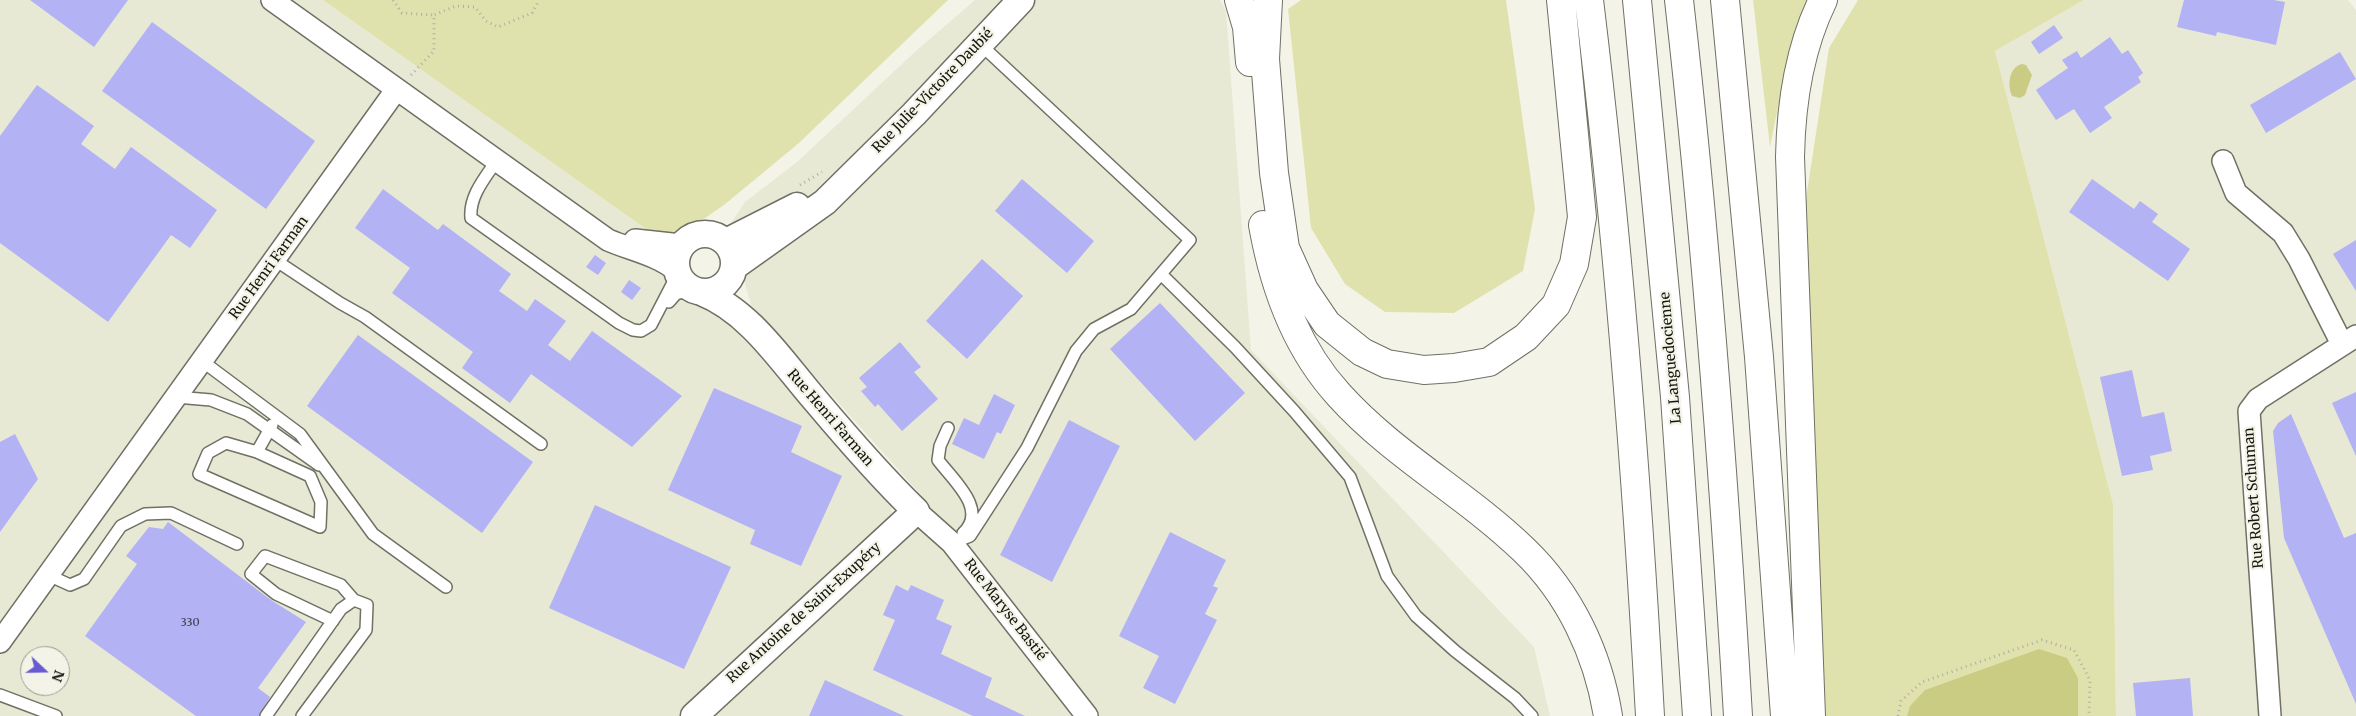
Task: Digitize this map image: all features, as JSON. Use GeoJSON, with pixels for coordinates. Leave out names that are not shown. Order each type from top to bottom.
{"type":"FeatureCollection","features":[{"type":"Feature","properties":{"kind":"highway"},"geometry":{"type":"LineString","coordinates":[[1239,0],[1244,15],[1249,46],[1262,220],[1278,290],[1293,328],[1319,370],[1354,411],[1395,448],[1508,536],[1525,551],[1556,586],[1588,645],[1601,683],[1608,716]]}},
{"type":"Feature","properties":{"kind":"highway"},"geometry":{"type":"LineString","coordinates":[[1268,0],[1265,59],[1274,173],[1285,248],[1304,290],[1327,324],[1362,352],[1387,364],[1424,370],[1454,368],[1489,362],[1526,337],[1556,305],[1574,264],[1582,217],[1561,0]]}},
{"type":"Feature","properties":{"kind":"highway"},"geometry":{"type":"LineString","coordinates":[[1589,0],[1604,125],[1640,546],[1650,716]]}},
{"type":"Feature","properties":{"kind":"highway","name":"La Languedocienne"},"geometry":{"type":"LineString","coordinates":[[1636,0],[1676,397],[1697,716]]}},
{"type":"Feature","properties":{"kind":"highway"},"geometry":{"type":"LineString","coordinates":[[1678,0],[1711,335],[1738,716]]}},
{"type":"Feature","properties":{"kind":"highway"},"geometry":{"type":"LineString","coordinates":[[1725,0],[1760,358],[1785,716]]}},
{"type":"Feature","properties":{"kind":"highway"},"geometry":{"type":"LineString","coordinates":[[1811,716],[1790,149],[1798,72],[1823,0]]}},
{"type":"Feature","properties":{"kind":"street"},"geometry":{"type":"LineString","coordinates":[[272,0],[396,90]]}},
{"type":"Feature","properties":{"kind":"street","name":"Rue Julie-Victoire Daubié"},"geometry":{"type":"LineString","coordinates":[[726,242],[835,176],[980,44],[1021,0]]}},
{"type":"Feature","properties":{"kind":"street","name":"Rue Henri Farman"},"geometry":{"type":"LineString","coordinates":[[0,642],[396,90],[594,228],[608,240],[628,249],[656,257],[687,281],[715,297],[748,323],[877,472],[916,511]]}},
{"type":"Feature","properties":{"kind":"street"},"geometry":{"type":"LineString","coordinates":[[2223,161],[2236,193],[2283,233],[2349,340]]}},
{"type":"Feature","properties":{"kind":"street","name":"Rue Julie-Victoire Daubié"},"geometry":{"type":"LineString","coordinates":[[731,274],[825,202],[835,176]]}},
{"type":"Feature","properties":{"kind":"street","name":"Rue Henri Farman"},"geometry":{"type":"LineString","coordinates":[[594,228],[636,240],[681,245]]}},
{"type":"Feature","properties":{"kind":"street"},"geometry":{"type":"LineString","coordinates":[[707,232],[717,235],[726,242],[734,257],[731,274],[719,289],[687,281],[676,257],[681,245],[688,238],[707,232]]}},
{"type":"Feature","properties":{"kind":"street","name":"Rue Henri Farman"},"geometry":{"type":"LineString","coordinates":[[731,274],[748,323]]}},
{"type":"Feature","properties":{"kind":"street","name":"Rue Robert Schuman"},"geometry":{"type":"LineString","coordinates":[[2270,716],[2249,411],[2258,399],[2349,340]]}},
{"type":"Feature","properties":{"kind":"street","name":"Rue Maryse Bastié"},"geometry":{"type":"LineString","coordinates":[[916,511],[952,543],[1087,716]]}},
{"type":"Feature","properties":{"kind":"street","name":"Rue Antoine de Saint-Exupéry"},"geometry":{"type":"LineString","coordinates":[[694,716],[916,511]]}},
{"type":"Feature","properties":{"kind":"lane"},"geometry":{"type":"LineString","coordinates":[[952,543],[970,536],[993,501],[1027,448],[1076,351],[1094,329],[1131,309],[1190,240],[980,44]]}},
{"type":"Feature","properties":{"kind":"lane"},"geometry":{"type":"LineString","coordinates":[[496,160],[474,195],[470,206],[471,218],[633,330],[642,331],[650,325],[663,305],[664,298],[674,286],[687,281]]}},
{"type":"Feature","properties":{"kind":"lane"},"geometry":{"type":"LineString","coordinates":[[275,260],[340,304],[366,316],[541,444]]}},
{"type":"Feature","properties":{"kind":"lane"},"geometry":{"type":"LineString","coordinates":[[1161,274],[1235,347],[1294,411],[1350,478],[1387,576],[1416,616],[1455,651],[1515,698],[1532,716]]}},
{"type":"Feature","properties":{"kind":"lane"},"geometry":{"type":"LineString","coordinates":[[663,305],[670,302],[687,281]]}},
{"type":"Feature","properties":{"kind":"lane"},"geometry":{"type":"LineString","coordinates":[[202,361],[300,434],[373,534],[446,587]]}},
{"type":"Feature","properties":{"kind":"lane"},"geometry":{"type":"LineString","coordinates":[[176,397],[211,400],[247,414],[330,473]]}},
{"type":"Feature","properties":{"kind":"lane"},"geometry":{"type":"LineString","coordinates":[[258,452],[276,416]]}},
{"type":"Feature","properties":{"kind":"lane"},"geometry":{"type":"LineString","coordinates":[[948,428],[940,446],[938,460],[969,499],[972,515],[968,528],[952,543]]}},
{"type":"Feature","properties":{"kind":"lane"},"geometry":{"type":"LineString","coordinates":[[226,443],[258,452],[310,476],[321,502],[320,527],[199,474],[208,453],[226,443]]}},
{"type":"Feature","properties":{"kind":"lane"},"geometry":{"type":"LineString","coordinates":[[48,575],[70,585],[84,578],[121,526],[145,514],[171,514],[237,544]]}},
{"type":"Feature","properties":{"kind":"lane"},"geometry":{"type":"LineString","coordinates":[[302,716],[366,630],[366,605],[354,600],[341,585],[265,556],[251,574],[276,594],[333,622]]}},
{"type":"Feature","properties":{"kind":"lane"},"geometry":{"type":"LineString","coordinates":[[266,716],[342,609],[354,600]]}},
{"type":"Feature","properties":{"kind":"lane"},"geometry":{"type":"LineString","coordinates":[[0,694],[56,716]]}},
{"type":"Feature","properties":{"kind":"path"},"geometry":{"type":"LineString","coordinates":[[393,0],[402,13],[434,15],[456,6],[475,7],[486,21],[498,27],[532,13],[540,0]]}},
{"type":"Feature","properties":{"kind":"path"},"geometry":{"type":"LineString","coordinates":[[396,90],[434,51],[434,15]]}},
{"type":"Feature","properties":{"kind":"path"},"geometry":{"type":"LineString","coordinates":[[799,186],[835,176]]}},
{"type":"Feature","properties":{"kind":"path"},"geometry":{"type":"LineString","coordinates":[[1898,716],[1901,701],[1922,682],[2042,640],[2074,650],[2090,680],[2090,716]]}},
{"type":"Feature","properties":{"kind":"shaded area"},"geometry":{"type":"Polygon","coordinates":[[[0,0],[323,0],[667,244],[654,270],[733,324],[892,507],[890,524],[684,716],[0,716],[0,0]]]}},
{"type":"Feature","properties":{"kind":"shaded area"},"geometry":{"type":"Polygon","coordinates":[[[323,0],[948,0],[799,143],[724,205],[667,244],[323,0]]]}},
{"type":"Feature","properties":{"kind":"shaded area"},"geometry":{"type":"Polygon","coordinates":[[[975,0],[1220,0],[1226,11],[1251,350],[1534,647],[1550,716],[706,716],[899,535],[929,504],[751,305],[729,226],[745,202],[797,162],[917,50],[975,0]]]}},
{"type":"Feature","properties":{"kind":"shaded area"},"geometry":{"type":"Polygon","coordinates":[[[1301,0],[1506,0],[1535,209],[1523,271],[1454,313],[1385,312],[1345,284],[1311,228],[1288,9],[1301,0]]]}},
{"type":"Feature","properties":{"kind":"shaded area"},"geometry":{"type":"Polygon","coordinates":[[[1753,0],[1807,0],[1783,82],[1770,147],[1753,0]]]}},
{"type":"Feature","properties":{"kind":"shaded area"},"geometry":{"type":"Polygon","coordinates":[[[1858,0],[2084,0],[1995,51],[2113,504],[2116,716],[1826,716],[1806,417],[1802,225],[1829,48],[1858,0]]]}},
{"type":"Feature","properties":{"kind":"shaded area"},"geometry":{"type":"Polygon","coordinates":[[[2084,0],[2348,0],[2356,10],[2356,716],[2116,716],[2113,504],[1995,51],[2084,0]]]}},
{"type":"Feature","properties":{"kind":"shaded area"},"geometry":{"type":"Polygon","coordinates":[[[2022,64],[2026,65],[2032,75],[2025,95],[2020,98],[2012,96],[2010,92],[2010,77],[2014,69],[2022,64]]]}},
{"type":"Feature","properties":{"kind":"shaded area"},"geometry":{"type":"Polygon","coordinates":[[[2039,649],[2067,658],[2078,678],[2078,716],[1907,716],[1910,706],[1925,690],[2039,649]]]}},
{"type":"Feature","properties":{"kind":"building"},"geometry":{"type":"Polygon","coordinates":[[[30,0],[128,0],[94,47],[30,0]]]}},
{"type":"Feature","properties":{"kind":"building"},"geometry":{"type":"Polygon","coordinates":[[[2184,0],[2274,0],[2285,2],[2276,45],[2217,32],[2216,36],[2177,27],[2184,0]]]}},
{"type":"Feature","properties":{"kind":"building"},"geometry":{"type":"Polygon","coordinates":[[[152,22],[315,141],[266,209],[102,91],[152,22]]]}},
{"type":"Feature","properties":{"kind":"building"},"geometry":{"type":"Polygon","coordinates":[[[2054,25],[2063,38],[2039,54],[2031,42],[2054,25]]]}},
{"type":"Feature","properties":{"kind":"building"},"geometry":{"type":"Polygon","coordinates":[[[2110,37],[2122,54],[2128,50],[2143,73],[2138,77],[2141,82],[2104,107],[2112,118],[2090,133],[2074,109],[2056,120],[2036,90],[2068,68],[2062,60],[2077,51],[2081,58],[2110,37]]]}},
{"type":"Feature","properties":{"kind":"building"},"geometry":{"type":"Polygon","coordinates":[[[2340,52],[2356,79],[2266,133],[2250,105],[2340,52]]]}},
{"type":"Feature","properties":{"kind":"building"},"geometry":{"type":"Polygon","coordinates":[[[37,85],[94,126],[81,144],[115,169],[131,147],[217,210],[190,248],[171,235],[108,322],[0,243],[0,136],[37,85]]]}},
{"type":"Feature","properties":{"kind":"building"},"geometry":{"type":"Polygon","coordinates":[[[1022,179],[1094,241],[1067,273],[995,211],[1022,179]]]}},
{"type":"Feature","properties":{"kind":"building"},"geometry":{"type":"Polygon","coordinates":[[[2092,179],[2134,209],[2140,201],[2158,214],[2152,222],[2190,249],[2168,281],[2069,212],[2092,179]]]}},
{"type":"Feature","properties":{"kind":"building"},"geometry":{"type":"Polygon","coordinates":[[[383,189],[438,230],[443,224],[511,274],[499,291],[527,311],[535,299],[566,321],[548,345],[570,361],[592,331],[682,396],[632,447],[531,374],[510,403],[462,368],[473,352],[392,293],[410,268],[355,228],[383,189]]]}},
{"type":"Feature","properties":{"kind":"building"},"geometry":{"type":"Polygon","coordinates":[[[2356,240],[2356,291],[2333,254],[2356,240]]]}},
{"type":"Feature","properties":{"kind":"building"},"geometry":{"type":"Polygon","coordinates":[[[595,255],[606,263],[598,275],[586,267],[595,255]]]}},
{"type":"Feature","properties":{"kind":"building"},"geometry":{"type":"Polygon","coordinates":[[[982,259],[1023,296],[967,359],[926,321],[982,259]]]}},
{"type":"Feature","properties":{"kind":"building"},"geometry":{"type":"Polygon","coordinates":[[[629,280],[641,288],[632,300],[621,292],[629,280]]]}},
{"type":"Feature","properties":{"kind":"building"},"geometry":{"type":"Polygon","coordinates":[[[1160,303],[1245,393],[1195,441],[1110,349],[1160,303]]]}},
{"type":"Feature","properties":{"kind":"building"},"geometry":{"type":"Polygon","coordinates":[[[358,335],[533,462],[482,533],[307,406],[358,335]]]}},
{"type":"Feature","properties":{"kind":"building"},"geometry":{"type":"Polygon","coordinates":[[[900,342],[921,367],[914,372],[938,399],[902,431],[878,404],[875,407],[861,391],[867,387],[859,378],[900,342]]]}},
{"type":"Feature","properties":{"kind":"building"},"geometry":{"type":"Polygon","coordinates":[[[2132,370],[2142,417],[2164,412],[2172,451],[2150,456],[2153,470],[2122,476],[2100,377],[2132,370]]]}},
{"type":"Feature","properties":{"kind":"building"},"geometry":{"type":"Polygon","coordinates":[[[714,388],[802,426],[791,452],[842,476],[801,566],[750,544],[755,530],[668,490],[714,388]]]}},
{"type":"Feature","properties":{"kind":"building"},"geometry":{"type":"Polygon","coordinates":[[[2356,392],[2356,456],[2332,403],[2356,392]]]}},
{"type":"Feature","properties":{"kind":"building"},"geometry":{"type":"Polygon","coordinates":[[[994,394],[1015,405],[1001,434],[997,432],[984,459],[952,444],[964,418],[979,425],[994,394]]]}},
{"type":"Feature","properties":{"kind":"building"},"geometry":{"type":"Polygon","coordinates":[[[2291,414],[2344,538],[2356,533],[2356,704],[2284,538],[2273,431],[2278,423],[2291,414]]]}},
{"type":"Feature","properties":{"kind":"building"},"geometry":{"type":"Polygon","coordinates":[[[1069,420],[1120,446],[1052,582],[1000,555],[1069,420]]]}},
{"type":"Feature","properties":{"kind":"building"},"geometry":{"type":"Polygon","coordinates":[[[15,434],[38,479],[0,532],[0,442],[15,434]]]}},
{"type":"Feature","properties":{"kind":"building"},"geometry":{"type":"Polygon","coordinates":[[[595,505],[731,567],[684,669],[549,608],[595,505]]]}},
{"type":"Feature","properties":{"kind":"building"},"geometry":{"type":"Polygon","coordinates":[[[168,522],[271,600],[306,622],[258,688],[270,697],[259,716],[196,716],[85,636],[137,564],[126,556],[149,527],[163,529],[168,522]]]}},
{"type":"Feature","properties":{"kind":"building"},"geometry":{"type":"Polygon","coordinates":[[[1170,532],[1226,560],[1213,586],[1218,588],[1205,614],[1217,620],[1175,704],[1143,688],[1159,656],[1119,636],[1170,532]]]}},
{"type":"Feature","properties":{"kind":"building"},"geometry":{"type":"Polygon","coordinates":[[[896,585],[908,591],[911,585],[944,600],[936,619],[952,626],[941,654],[992,678],[985,697],[1025,716],[973,716],[873,670],[895,620],[883,615],[896,585]]]}},
{"type":"Feature","properties":{"kind":"building"},"geometry":{"type":"Polygon","coordinates":[[[2190,678],[2193,716],[2136,716],[2133,683],[2190,678]]]}},
{"type":"Feature","properties":{"kind":"building"},"geometry":{"type":"Polygon","coordinates":[[[825,680],[904,716],[809,716],[825,680]]]}}]}
